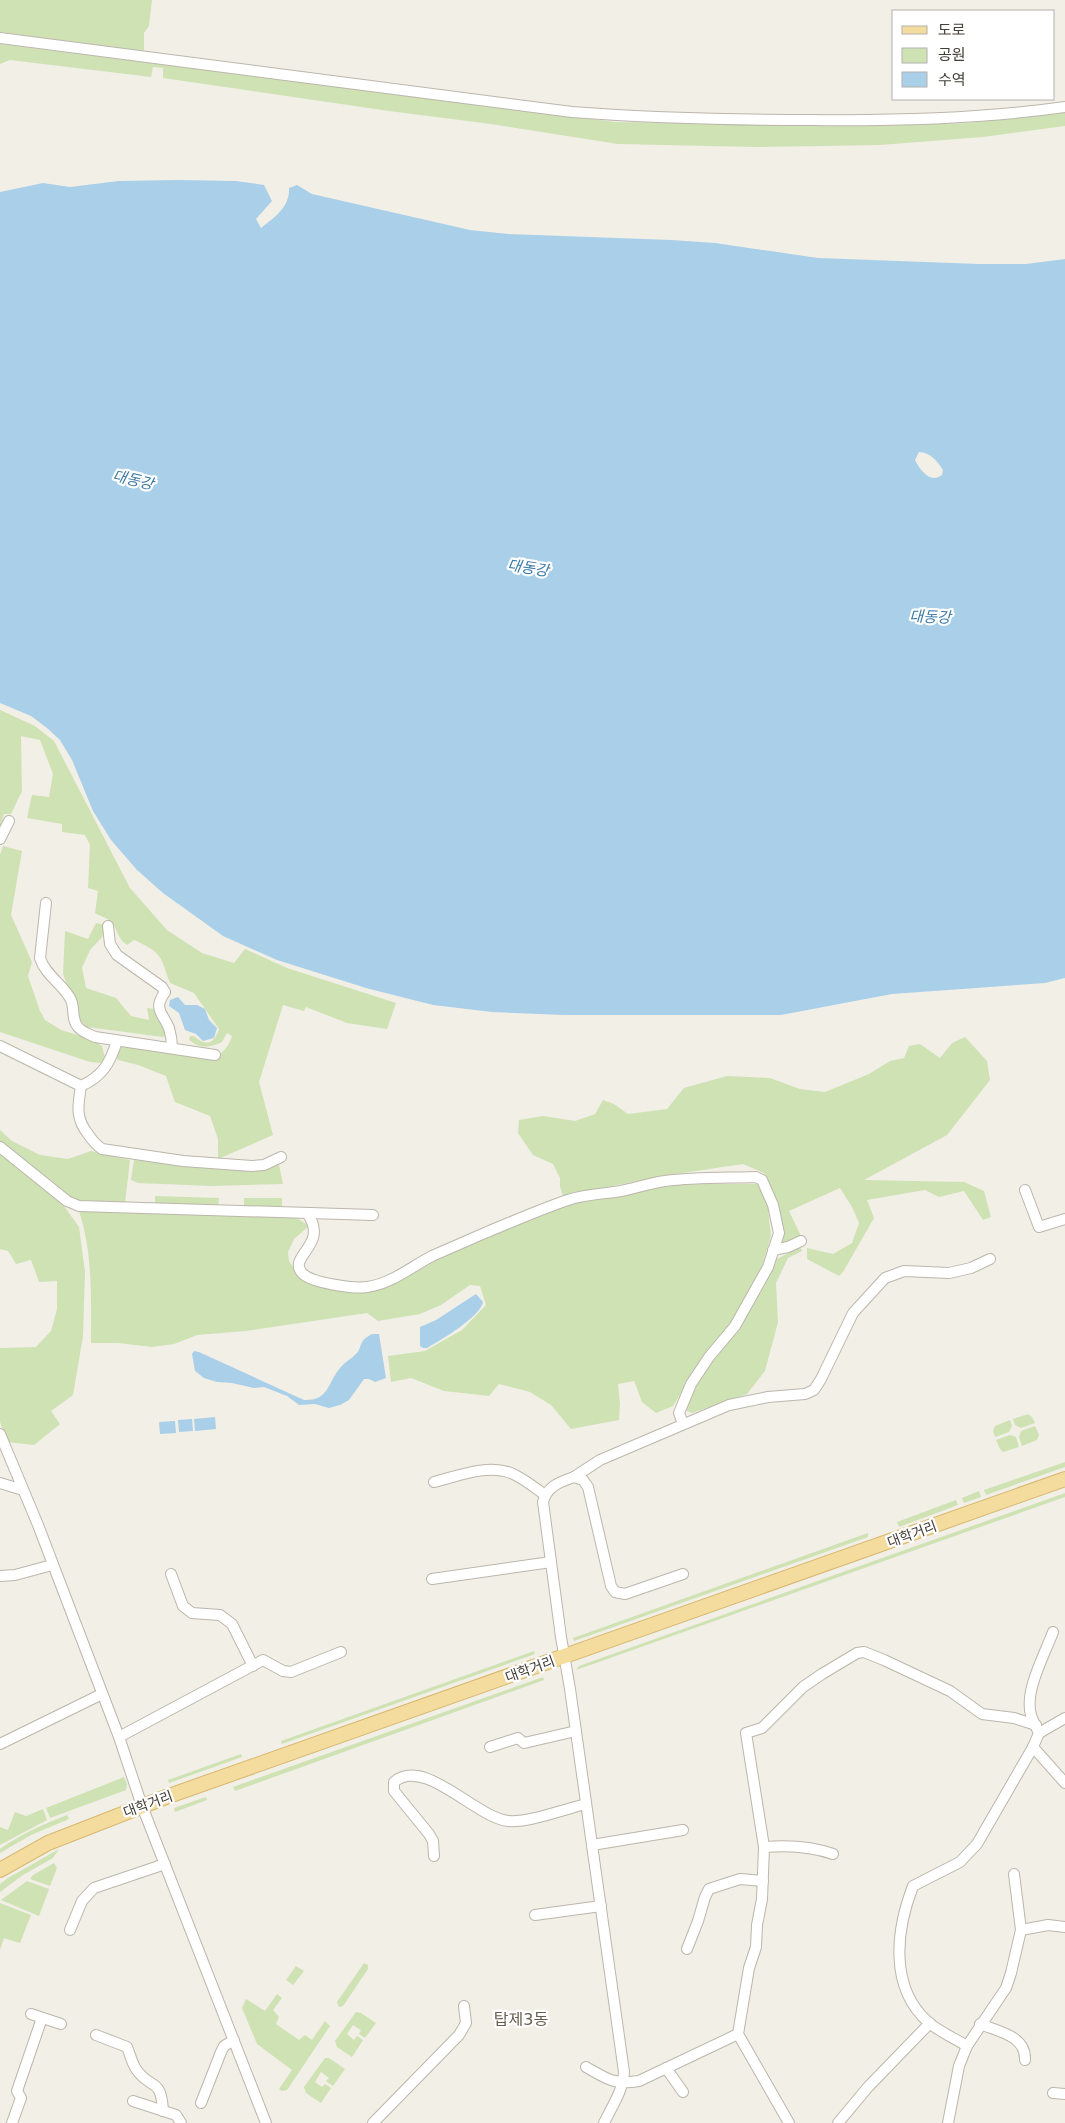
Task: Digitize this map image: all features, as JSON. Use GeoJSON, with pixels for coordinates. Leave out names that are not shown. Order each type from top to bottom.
{"type":"FeatureCollection","features":[{"type":"Feature","properties":{"kind":"main road","name":"대학거리"},"geometry":{"type":"LineString","coordinates":[[0,1870],[48,1843],[142,1806],[1065,1479]]}},
{"type":"Feature","properties":{"kind":"street"},"geometry":{"type":"LineString","coordinates":[[0,38],[572,112],[639,117],[721,120],[877,121],[967,118],[1065,107]]}},
{"type":"Feature","properties":{"kind":"street"},"geometry":{"type":"LineString","coordinates":[[0,839],[9,821]]}},
{"type":"Feature","properties":{"kind":"street"},"geometry":{"type":"LineString","coordinates":[[46,903],[41,962],[70,998],[74,1009],[74,1021],[78,1027],[95,1036],[117,1041],[215,1054]]}},
{"type":"Feature","properties":{"kind":"street"},"geometry":{"type":"LineString","coordinates":[[108,926],[110,944],[117,955],[162,987],[165,992],[159,1001],[159,1010],[171,1034],[172,1048]]}},
{"type":"Feature","properties":{"kind":"street"},"geometry":{"type":"LineString","coordinates":[[81,1086],[90,1082],[111,1060],[117,1041]]}},
{"type":"Feature","properties":{"kind":"street"},"geometry":{"type":"LineString","coordinates":[[0,1046],[81,1086]]}},
{"type":"Feature","properties":{"kind":"street"},"geometry":{"type":"LineString","coordinates":[[81,1086],[77,1115],[81,1126],[97,1146],[102,1149],[183,1161],[252,1166],[264,1165],[281,1157]]}},
{"type":"Feature","properties":{"kind":"street"},"geometry":{"type":"LineString","coordinates":[[0,1147],[67,1201],[79,1206],[374,1215]]}},
{"type":"Feature","properties":{"kind":"street"},"geometry":{"type":"LineString","coordinates":[[307,1213],[313,1221],[315,1233],[313,1241],[299,1260],[298,1266],[301,1273],[308,1278],[350,1288],[368,1287],[389,1280],[432,1256],[570,1199],[672,1180],[747,1178],[762,1180],[773,1204],[779,1233],[774,1250],[768,1267],[735,1326],[709,1357],[691,1384],[679,1413],[683,1424]]}},
{"type":"Feature","properties":{"kind":"street"},"geometry":{"type":"LineString","coordinates":[[1024,1190],[1039,1227],[1065,1219]]}},
{"type":"Feature","properties":{"kind":"street"},"geometry":{"type":"LineString","coordinates":[[774,1250],[788,1247],[800,1241]]}},
{"type":"Feature","properties":{"kind":"street"},"geometry":{"type":"LineString","coordinates":[[604,2123],[623,2084],[624,2072],[551,1562],[543,1502],[545,1494],[549,1488],[574,1477],[600,1460],[729,1405],[768,1397],[805,1394],[814,1390],[853,1313],[885,1278],[904,1271],[948,1273],[971,1268],[990,1260]]}},
{"type":"Feature","properties":{"kind":"street"},"geometry":{"type":"LineString","coordinates":[[0,1434],[119,1737],[142,1806],[266,2123]]}},
{"type":"Feature","properties":{"kind":"street"},"geometry":{"type":"LineString","coordinates":[[434,1482],[479,1470],[500,1470],[512,1474],[545,1494]]}},
{"type":"Feature","properties":{"kind":"street"},"geometry":{"type":"LineString","coordinates":[[574,1477],[583,1480],[588,1487],[611,1586],[615,1592],[625,1594],[683,1574]]}},
{"type":"Feature","properties":{"kind":"street"},"geometry":{"type":"LineString","coordinates":[[0,1483],[23,1490]]}},
{"type":"Feature","properties":{"kind":"street"},"geometry":{"type":"LineString","coordinates":[[432,1579],[551,1562]]}},
{"type":"Feature","properties":{"kind":"street"},"geometry":{"type":"LineString","coordinates":[[0,1576],[14,1575],[52,1565]]}},
{"type":"Feature","properties":{"kind":"street"},"geometry":{"type":"LineString","coordinates":[[171,1574],[183,1606],[192,1613],[220,1615],[232,1624],[253,1666]]}},
{"type":"Feature","properties":{"kind":"street"},"geometry":{"type":"LineString","coordinates":[[967,2046],[930,2023],[912,2003],[905,1991],[900,1977],[901,1924],[913,1886],[960,1862],[977,1844],[1033,1747],[1037,1729],[1031,1714],[1033,1683],[1054,1632]]}},
{"type":"Feature","properties":{"kind":"street"},"geometry":{"type":"LineString","coordinates":[[119,1737],[263,1660],[283,1671],[291,1672],[341,1652]]}},
{"type":"Feature","properties":{"kind":"street"},"geometry":{"type":"LineString","coordinates":[[789,2123],[738,2034],[749,1968],[756,1947],[763,1881],[764,1847],[746,1734],[762,1728],[803,1687],[857,1653],[864,1652],[950,1691],[982,1714],[1014,1718],[1037,1729],[1065,1718]]}},
{"type":"Feature","properties":{"kind":"street"},"geometry":{"type":"LineString","coordinates":[[0,1744],[102,1694]]}},
{"type":"Feature","properties":{"kind":"street"},"geometry":{"type":"LineString","coordinates":[[490,1748],[518,1738],[524,1744],[576,1731]]}},
{"type":"Feature","properties":{"kind":"street"},"geometry":{"type":"LineString","coordinates":[[1033,1747],[1065,1783]]}},
{"type":"Feature","properties":{"kind":"street"},"geometry":{"type":"LineString","coordinates":[[434,1856],[433,1841],[429,1834],[394,1791],[394,1782],[406,1775],[414,1774],[428,1779],[492,1816],[506,1821],[522,1820],[586,1804]]}},
{"type":"Feature","properties":{"kind":"street"},"geometry":{"type":"LineString","coordinates":[[592,1844],[683,1830]]}},
{"type":"Feature","properties":{"kind":"street"},"geometry":{"type":"LineString","coordinates":[[764,1847],[783,1846],[821,1850],[833,1854]]}},
{"type":"Feature","properties":{"kind":"street"},"geometry":{"type":"LineString","coordinates":[[70,1930],[82,1901],[94,1888],[165,1864]]}},
{"type":"Feature","properties":{"kind":"street"},"geometry":{"type":"LineString","coordinates":[[948,2123],[959,2066],[967,2046],[1006,1988],[1012,1973],[1021,1930],[1014,1874]]}},
{"type":"Feature","properties":{"kind":"street"},"geometry":{"type":"LineString","coordinates":[[687,1949],[698,1922],[704,1897],[709,1889],[740,1879],[763,1881]]}},
{"type":"Feature","properties":{"kind":"street"},"geometry":{"type":"LineString","coordinates":[[535,1915],[601,1906]]}},
{"type":"Feature","properties":{"kind":"street"},"geometry":{"type":"LineString","coordinates":[[1021,1930],[1048,1926],[1065,1927]]}},
{"type":"Feature","properties":{"kind":"street"},"geometry":{"type":"LineString","coordinates":[[374,2123],[459,2035],[466,2023],[464,2006]]}},
{"type":"Feature","properties":{"kind":"street"},"geometry":{"type":"LineString","coordinates":[[30,2014],[61,2024]]}},
{"type":"Feature","properties":{"kind":"street"},"geometry":{"type":"LineString","coordinates":[[12,2123],[20,2098],[18,2091],[42,2018]]}},
{"type":"Feature","properties":{"kind":"street"},"geometry":{"type":"LineString","coordinates":[[838,2123],[868,2087],[930,2023]]}},
{"type":"Feature","properties":{"kind":"street"},"geometry":{"type":"LineString","coordinates":[[980,2024],[1021,2042],[1026,2049],[1025,2060]]}},
{"type":"Feature","properties":{"kind":"street"},"geometry":{"type":"LineString","coordinates":[[586,2068],[612,2082],[623,2084],[639,2081],[738,2034]]}},
{"type":"Feature","properties":{"kind":"street"},"geometry":{"type":"LineString","coordinates":[[96,2035],[126,2047],[134,2067],[162,2094],[163,2112]]}},
{"type":"Feature","properties":{"kind":"street"},"geometry":{"type":"LineString","coordinates":[[201,2103],[224,2046],[234,2040]]}},
{"type":"Feature","properties":{"kind":"street"},"geometry":{"type":"LineString","coordinates":[[666,2068],[683,2092]]}},
{"type":"Feature","properties":{"kind":"street"},"geometry":{"type":"LineString","coordinates":[[1053,2093],[1065,2094]]}},
{"type":"Feature","properties":{"kind":"street"},"geometry":{"type":"LineString","coordinates":[[133,2101],[176,2115],[181,2123]]}},
{"type":"Feature","properties":{"kind":"green space"},"geometry":{"type":"Polygon","coordinates":[[[0,0],[152,0],[149,26],[144,33],[144,51],[0,32],[0,0]]]}},
{"type":"Feature","properties":{"kind":"green space"},"geometry":{"type":"Polygon","coordinates":[[[0,44],[615,122],[877,126],[968,123],[1065,112],[1065,126],[983,137],[880,145],[755,147],[618,144],[491,124],[163,78],[163,68],[153,67],[151,77],[10,60],[0,64],[0,44]]]}},
{"type":"Feature","properties":{"kind":"green space"},"geometry":{"type":"Polygon","coordinates":[[[0,710],[35,726],[54,741],[130,888],[167,930],[202,953],[234,963],[245,949],[287,968],[396,1003],[387,1029],[347,1023],[306,1007],[304,1011],[283,1005],[259,1082],[273,1135],[218,1159],[218,1139],[210,1116],[175,1102],[166,1076],[138,1065],[118,1060],[116,1054],[124,1045],[214,1058],[225,1049],[232,1036],[227,1033],[222,1042],[209,1046],[197,1045],[189,1040],[190,1036],[194,1036],[202,1042],[212,1041],[219,1029],[194,993],[170,983],[162,961],[155,952],[134,940],[127,945],[107,918],[95,913],[98,891],[88,888],[90,845],[85,835],[62,832],[62,824],[27,818],[32,795],[49,797],[53,774],[40,740],[21,736],[22,791],[11,814],[4,814],[0,828],[0,710]]]}},
{"type":"Feature","properties":{"kind":"green space"},"geometry":{"type":"Polygon","coordinates":[[[3,846],[22,851],[11,915],[32,962],[28,976],[40,1011],[45,1020],[61,1030],[91,1039],[102,1046],[105,1058],[102,1063],[90,1062],[0,1032],[0,855],[3,846]]]}},
{"type":"Feature","properties":{"kind":"green space"},"geometry":{"type":"Polygon","coordinates":[[[96,923],[105,925],[102,937],[90,950],[82,968],[86,988],[116,998],[131,1016],[149,1020],[147,1008],[155,1009],[167,1033],[163,1037],[87,1027],[80,1020],[63,974],[65,931],[88,939],[96,923]]]}},
{"type":"Feature","properties":{"kind":"green space"},"geometry":{"type":"Polygon","coordinates":[[[965,1037],[987,1061],[990,1080],[947,1135],[864,1180],[964,1182],[984,1191],[991,1217],[983,1220],[964,1191],[939,1197],[925,1190],[867,1200],[874,1218],[839,1276],[807,1259],[807,1248],[833,1254],[852,1243],[859,1223],[840,1188],[789,1211],[801,1236],[793,1241],[779,1243],[775,1202],[764,1173],[743,1164],[662,1176],[563,1196],[560,1178],[553,1164],[533,1155],[518,1133],[519,1120],[543,1116],[575,1121],[595,1114],[603,1100],[614,1104],[628,1114],[667,1109],[684,1088],[727,1076],[770,1078],[800,1089],[825,1092],[869,1074],[890,1061],[904,1058],[909,1046],[920,1044],[940,1058],[952,1043],[965,1037]]]}},
{"type":"Feature","properties":{"kind":"green space"},"geometry":{"type":"Polygon","coordinates":[[[0,1130],[12,1141],[40,1155],[68,1159],[91,1151],[130,1160],[125,1203],[69,1200],[0,1143],[0,1130]]]}},
{"type":"Feature","properties":{"kind":"green space"},"geometry":{"type":"Polygon","coordinates":[[[0,1154],[61,1202],[79,1227],[85,1272],[83,1336],[73,1395],[51,1411],[60,1424],[34,1445],[7,1442],[0,1422],[0,1348],[36,1347],[51,1331],[57,1309],[57,1281],[39,1282],[31,1260],[16,1264],[8,1251],[0,1249],[0,1154]]]}},
{"type":"Feature","properties":{"kind":"green space"},"geometry":{"type":"Polygon","coordinates":[[[134,1160],[225,1168],[279,1165],[283,1184],[211,1186],[138,1183],[131,1180],[134,1160]]]}},
{"type":"Feature","properties":{"kind":"green space"},"geometry":{"type":"Polygon","coordinates":[[[758,1184],[767,1200],[771,1236],[761,1269],[732,1323],[702,1359],[673,1406],[656,1413],[642,1402],[634,1381],[618,1384],[619,1420],[571,1429],[551,1405],[530,1392],[499,1384],[489,1396],[444,1391],[411,1378],[391,1382],[388,1356],[425,1351],[462,1330],[486,1305],[480,1286],[470,1285],[441,1305],[420,1314],[378,1321],[367,1313],[246,1331],[197,1335],[174,1344],[152,1347],[118,1343],[91,1343],[89,1260],[84,1227],[79,1211],[297,1218],[309,1226],[294,1239],[288,1252],[289,1261],[297,1273],[355,1292],[572,1202],[668,1185],[758,1184]]]}},
{"type":"Feature","properties":{"kind":"green space"},"geometry":{"type":"Polygon","coordinates":[[[155,1196],[219,1198],[218,1206],[155,1204],[155,1196]]]}},
{"type":"Feature","properties":{"kind":"green space"},"geometry":{"type":"Polygon","coordinates":[[[244,1198],[282,1198],[282,1208],[244,1208],[244,1198]]]}},
{"type":"Feature","properties":{"kind":"green space"},"geometry":{"type":"Polygon","coordinates":[[[800,1247],[802,1251],[788,1258],[776,1283],[778,1322],[765,1371],[747,1394],[692,1413],[683,1409],[692,1384],[777,1259],[800,1247]]]}},
{"type":"Feature","properties":{"kind":"green space"},"geometry":{"type":"Polygon","coordinates":[[[1028,1414],[1035,1423],[1021,1428],[1015,1425],[1013,1419],[1028,1414]]]}},
{"type":"Feature","properties":{"kind":"green space"},"geometry":{"type":"Polygon","coordinates":[[[1010,1420],[1012,1426],[1009,1432],[995,1437],[993,1431],[995,1426],[1010,1420]]]}},
{"type":"Feature","properties":{"kind":"green space"},"geometry":{"type":"Polygon","coordinates":[[[1035,1426],[1039,1435],[1037,1440],[1022,1446],[1019,1437],[1021,1431],[1035,1426]]]}},
{"type":"Feature","properties":{"kind":"green space"},"geometry":{"type":"Polygon","coordinates":[[[1010,1435],[1016,1437],[1019,1447],[1003,1452],[996,1440],[1010,1435]]]}},
{"type":"Feature","properties":{"kind":"green space"},"geometry":{"type":"Polygon","coordinates":[[[1065,1462],[1065,1467],[986,1495],[984,1490],[1065,1462]]]}},
{"type":"Feature","properties":{"kind":"green space"},"geometry":{"type":"Polygon","coordinates":[[[979,1491],[981,1497],[964,1503],[962,1498],[979,1491]]]}},
{"type":"Feature","properties":{"kind":"green space"},"geometry":{"type":"Polygon","coordinates":[[[1065,1493],[1065,1497],[576,1670],[579,1666],[1065,1493]]]}},
{"type":"Feature","properties":{"kind":"green space"},"geometry":{"type":"Polygon","coordinates":[[[956,1500],[958,1505],[899,1527],[897,1522],[956,1500]]]}},
{"type":"Feature","properties":{"kind":"green space"},"geometry":{"type":"Polygon","coordinates":[[[868,1533],[868,1537],[574,1641],[573,1638],[868,1533]]]}},
{"type":"Feature","properties":{"kind":"green space"},"geometry":{"type":"Polygon","coordinates":[[[534,1651],[535,1654],[282,1744],[281,1741],[534,1651]]]}},
{"type":"Feature","properties":{"kind":"green space"},"geometry":{"type":"Polygon","coordinates":[[[543,1677],[544,1680],[235,1791],[233,1787],[543,1677]]]}},
{"type":"Feature","properties":{"kind":"green space"},"geometry":{"type":"Polygon","coordinates":[[[241,1754],[242,1757],[169,1783],[168,1780],[241,1754]]]}},
{"type":"Feature","properties":{"kind":"green space"},"geometry":{"type":"Polygon","coordinates":[[[124,1777],[127,1784],[126,1790],[50,1818],[46,1808],[124,1777]]]}},
{"type":"Feature","properties":{"kind":"green space"},"geometry":{"type":"Polygon","coordinates":[[[206,1797],[207,1800],[175,1812],[174,1808],[206,1797]]]}},
{"type":"Feature","properties":{"kind":"green space"},"geometry":{"type":"Polygon","coordinates":[[[43,1809],[47,1820],[0,1845],[0,1827],[8,1830],[15,1812],[26,1816],[43,1809]]]}},
{"type":"Feature","properties":{"kind":"green space"},"geometry":{"type":"Polygon","coordinates":[[[67,1815],[69,1819],[31,1835],[0,1853],[0,1849],[16,1839],[67,1815]]]}},
{"type":"Feature","properties":{"kind":"green space"},"geometry":{"type":"Polygon","coordinates":[[[59,1849],[53,1858],[23,1875],[0,1892],[0,1884],[8,1878],[59,1849]]]}},
{"type":"Feature","properties":{"kind":"green space"},"geometry":{"type":"Polygon","coordinates":[[[54,1863],[57,1868],[50,1886],[30,1879],[33,1875],[54,1863]]]}},
{"type":"Feature","properties":{"kind":"green space"},"geometry":{"type":"Polygon","coordinates":[[[27,1881],[49,1889],[39,1916],[1,1900],[27,1881]]]}},
{"type":"Feature","properties":{"kind":"green space"},"geometry":{"type":"Polygon","coordinates":[[[0,1903],[31,1915],[20,1943],[4,1938],[0,1950],[0,1903]]]}},
{"type":"Feature","properties":{"kind":"green space"},"geometry":{"type":"Polygon","coordinates":[[[364,1963],[368,1965],[368,1969],[343,2006],[339,2007],[337,2002],[364,1963]]]}},
{"type":"Feature","properties":{"kind":"green space"},"geometry":{"type":"Polygon","coordinates":[[[296,1966],[304,1971],[293,1985],[286,1980],[296,1966]]]}},
{"type":"Feature","properties":{"kind":"green space"},"geometry":{"type":"Polygon","coordinates":[[[277,1994],[282,1998],[273,2010],[279,2017],[276,2024],[299,2040],[305,2035],[312,2040],[325,2021],[330,2026],[287,2090],[282,2091],[279,2089],[292,2070],[257,2044],[242,2008],[246,1999],[265,2011],[277,1994]]]}},
{"type":"Feature","properties":{"kind":"green space"},"geometry":{"type":"Polygon","coordinates":[[[356,2012],[361,2013],[376,2023],[365,2038],[359,2034],[361,2030],[353,2025],[347,2034],[354,2040],[357,2036],[363,2040],[352,2057],[337,2047],[335,2041],[356,2012]]]}},
{"type":"Feature","properties":{"kind":"green space"},"geometry":{"type":"Polygon","coordinates":[[[325,2058],[329,2058],[345,2069],[333,2086],[326,2081],[329,2078],[321,2072],[315,2082],[322,2087],[325,2084],[331,2088],[321,2103],[306,2093],[304,2087],[325,2058]]]}},
{"type":"Feature","properties":{"kind":"water","name":"대동강"},"geometry":{"type":"Polygon","coordinates":[[[119,181],[236,181],[264,185],[272,201],[256,219],[261,228],[281,211],[287,201],[289,188],[297,185],[312,194],[470,230],[508,234],[715,243],[818,258],[979,264],[1026,264],[1065,259],[1065,978],[1045,983],[892,994],[781,1015],[564,1015],[492,1012],[433,1005],[366,988],[277,960],[223,936],[163,893],[137,870],[111,840],[93,811],[72,760],[60,740],[31,716],[0,703],[0,192],[43,183],[70,187],[119,181]],[[919,452],[915,460],[923,472],[933,478],[942,475],[943,470],[939,464],[923,452],[919,452]]]}},
{"type":"Feature","properties":{"kind":"water"},"geometry":{"type":"Polygon","coordinates":[[[178,997],[185,1005],[197,1005],[205,1009],[209,1020],[217,1028],[214,1038],[203,1041],[196,1034],[185,1030],[179,1013],[169,1006],[170,1000],[178,997]]]}},
{"type":"Feature","properties":{"kind":"water"},"geometry":{"type":"Polygon","coordinates":[[[476,1294],[483,1302],[468,1321],[427,1348],[420,1346],[420,1327],[436,1320],[476,1294]]]}},
{"type":"Feature","properties":{"kind":"water"},"geometry":{"type":"Polygon","coordinates":[[[372,1334],[379,1334],[386,1378],[375,1382],[364,1379],[349,1400],[329,1408],[315,1404],[299,1405],[287,1396],[264,1387],[254,1388],[204,1378],[195,1371],[192,1354],[194,1351],[199,1352],[304,1400],[319,1397],[323,1394],[336,1373],[356,1354],[362,1341],[372,1334]]]}},
{"type":"Feature","properties":{"kind":"water"},"geometry":{"type":"Polygon","coordinates":[[[215,1417],[216,1429],[195,1431],[194,1419],[215,1417]]]}},
{"type":"Feature","properties":{"kind":"water"},"geometry":{"type":"Polygon","coordinates":[[[192,1419],[193,1431],[179,1432],[178,1420],[192,1419]]]}},
{"type":"Feature","properties":{"kind":"water"},"geometry":{"type":"Polygon","coordinates":[[[175,1421],[176,1433],[160,1434],[159,1422],[175,1421]]]}},
{"type":"Feature","properties":{"kind":"district","name":"탑제3동"},"geometry":{"type":"Point","coordinates":[521,2019]}}]}
